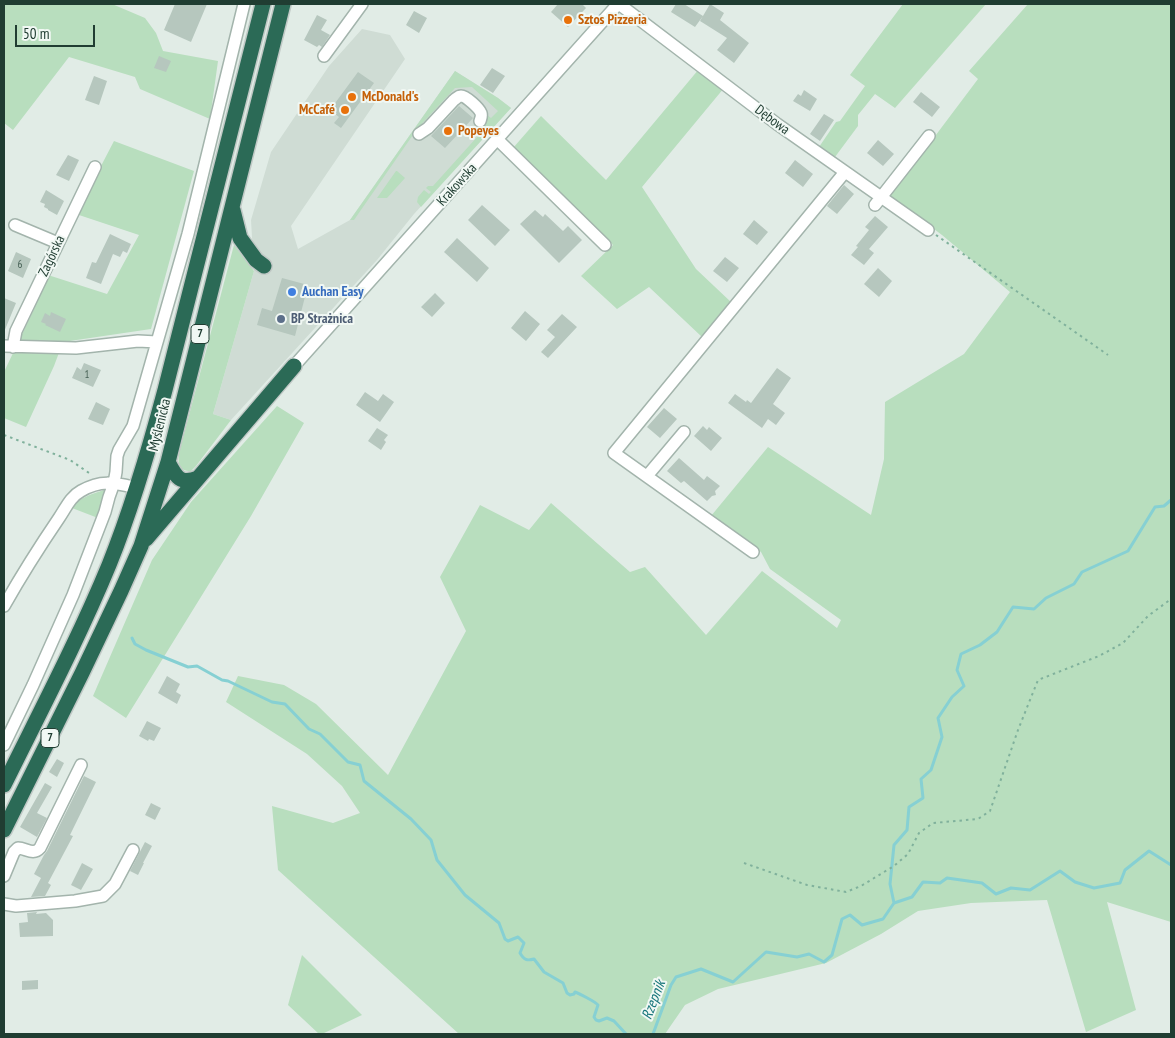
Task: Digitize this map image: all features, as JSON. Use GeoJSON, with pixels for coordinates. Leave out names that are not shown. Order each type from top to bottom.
{"type":"FeatureCollection","features":[{"type":"Feature","properties":{"kind":"highway","name":"Myślenicka"},"geometry":{"type":"LineString","coordinates":[[4,785],[71,650],[94,599],[137,488],[165,390],[263,4]]}},
{"type":"Feature","properties":{"kind":"highway","name":"Myślenicka"},"geometry":{"type":"LineString","coordinates":[[4,830],[114,609],[141,546],[168,462],[283,4]]}},
{"type":"Feature","properties":{"kind":"highway"},"geometry":{"type":"LineString","coordinates":[[232,206],[240,238],[252,256],[264,266]]}},
{"type":"Feature","properties":{"kind":"highway"},"geometry":{"type":"LineString","coordinates":[[141,546],[294,366]]}},
{"type":"Feature","properties":{"kind":"highway"},"geometry":{"type":"LineString","coordinates":[[168,462],[174,474],[182,481],[198,478]]}},
{"type":"Feature","properties":{"kind":"street"},"geometry":{"type":"LineString","coordinates":[[4,745],[74,595],[105,512],[109,483],[116,472],[119,450],[133,426],[188,234],[244,4]]}},
{"type":"Feature","properties":{"kind":"street"},"geometry":{"type":"LineString","coordinates":[[324,56],[362,4]]}},
{"type":"Feature","properties":{"kind":"street","name":"Krakowska"},"geometry":{"type":"LineString","coordinates":[[294,366],[497,139],[613,5]]}},
{"type":"Feature","properties":{"kind":"street","name":"Dębowa"},"geometry":{"type":"LineString","coordinates":[[613,5],[845,172],[879,202],[928,230]]}},
{"type":"Feature","properties":{"kind":"street"},"geometry":{"type":"LineString","coordinates":[[419,134],[428,128],[454,100],[461,96],[465,97],[480,110],[480,121]]}},
{"type":"Feature","properties":{"kind":"street"},"geometry":{"type":"LineString","coordinates":[[879,202],[929,136]]}},
{"type":"Feature","properties":{"kind":"street"},"geometry":{"type":"LineString","coordinates":[[497,139],[605,245]]}},
{"type":"Feature","properties":{"kind":"street","name":"Zagórska"},"geometry":{"type":"LineString","coordinates":[[94,167],[8,346],[76,348],[138,341],[157,342]]}},
{"type":"Feature","properties":{"kind":"street"},"geometry":{"type":"LineString","coordinates":[[753,552],[614,453],[845,172]]}},
{"type":"Feature","properties":{"kind":"street"},"geometry":{"type":"LineString","coordinates":[[15,226],[58,243]]}},
{"type":"Feature","properties":{"kind":"street"},"geometry":{"type":"LineString","coordinates":[[647,476],[684,432]]}},
{"type":"Feature","properties":{"kind":"street"},"geometry":{"type":"LineString","coordinates":[[4,606],[40,545],[74,495],[84,489],[109,483],[137,488]]}},
{"type":"Feature","properties":{"kind":"street"},"geometry":{"type":"LineString","coordinates":[[4,876],[14,852],[18,848],[32,852],[40,848],[81,765]]}},
{"type":"Feature","properties":{"kind":"street"},"geometry":{"type":"LineString","coordinates":[[4,904],[16,906],[103,896],[114,884],[133,850]]}},
{"type":"Feature","properties":{"kind":"path"},"geometry":{"type":"LineString","coordinates":[[928,230],[1108,355]]}},
{"type":"Feature","properties":{"kind":"path"},"geometry":{"type":"LineString","coordinates":[[4,435],[70,460],[109,483]]}},
{"type":"Feature","properties":{"kind":"path"},"geometry":{"type":"LineString","coordinates":[[744,863],[807,885],[846,892],[862,886],[894,866],[908,854],[919,833],[933,823],[978,819],[990,811],[1018,730],[1038,680],[1099,656],[1123,643],[1148,616],[1171,599]]}},
{"type":"Feature","properties":{"kind":"shaded area"},"geometry":{"type":"Polygon","coordinates":[[[362,29],[390,35],[405,59],[291,226],[298,249],[350,220],[455,71],[511,108],[414,214],[377,260],[231,420],[213,414],[254,271],[251,220],[271,152],[329,66],[362,29]]]}},
{"type":"Feature","properties":{"kind":"green space"},"geometry":{"type":"Polygon","coordinates":[[[4,4],[112,4],[145,18],[156,33],[163,51],[218,61],[210,119],[140,89],[135,77],[69,57],[13,130],[4,123],[4,4]]]}},
{"type":"Feature","properties":{"kind":"green space"},"geometry":{"type":"Polygon","coordinates":[[[903,4],[986,4],[895,108],[875,94],[858,115],[858,126],[835,157],[819,147],[865,86],[850,75],[903,4]]]}},
{"type":"Feature","properties":{"kind":"green space"},"geometry":{"type":"Polygon","coordinates":[[[1028,4],[1171,4],[1171,922],[1107,902],[1136,1010],[1086,1032],[1047,900],[971,903],[918,911],[881,934],[826,963],[718,989],[685,1005],[665,1034],[459,1034],[278,870],[272,806],[333,823],[360,813],[342,786],[307,754],[226,702],[238,676],[284,685],[316,704],[388,775],[466,631],[440,577],[480,505],[529,530],[551,503],[630,572],[645,567],[706,635],[762,571],[837,628],[841,620],[770,569],[761,552],[711,516],[768,447],[871,515],[884,459],[885,402],[964,354],[1010,292],[942,235],[890,196],[978,79],[969,71],[1028,4]]]}},
{"type":"Feature","properties":{"kind":"green space"},"geometry":{"type":"Polygon","coordinates":[[[699,69],[724,88],[642,187],[696,269],[732,303],[702,337],[649,287],[617,309],[581,276],[613,245],[513,148],[541,116],[606,180],[699,69]]]}},
{"type":"Feature","properties":{"kind":"green space"},"geometry":{"type":"Polygon","coordinates":[[[455,71],[511,108],[421,207],[417,202],[418,197],[424,190],[429,194],[431,192],[426,188],[433,186],[478,136],[478,130],[487,115],[491,118],[498,111],[472,87],[455,88],[417,129],[354,220],[350,220],[455,71]]]}},
{"type":"Feature","properties":{"kind":"green space"},"geometry":{"type":"Polygon","coordinates":[[[114,141],[194,171],[151,329],[63,342],[26,427],[4,418],[4,372],[48,275],[107,294],[139,235],[76,214],[114,141]]]}},
{"type":"Feature","properties":{"kind":"green space"},"geometry":{"type":"Polygon","coordinates":[[[396,171],[405,178],[387,198],[377,198],[396,171]]]}},
{"type":"Feature","properties":{"kind":"green space"},"geometry":{"type":"Polygon","coordinates":[[[234,245],[254,271],[213,414],[231,420],[196,466],[191,471],[187,471],[180,466],[179,453],[234,245]]]}},
{"type":"Feature","properties":{"kind":"green space"},"geometry":{"type":"Polygon","coordinates":[[[277,406],[304,423],[251,516],[126,718],[93,696],[152,560],[191,502],[277,406]]]}},
{"type":"Feature","properties":{"kind":"green space"},"geometry":{"type":"Polygon","coordinates":[[[104,490],[106,491],[98,518],[72,508],[82,499],[104,490]]]}},
{"type":"Feature","properties":{"kind":"green space"},"geometry":{"type":"Polygon","coordinates":[[[302,955],[362,1015],[319,1034],[288,1005],[302,955]]]}},
{"type":"Feature","properties":{"kind":"building"},"geometry":{"type":"Polygon","coordinates":[[[175,4],[207,4],[191,42],[164,30],[175,4]]]}},
{"type":"Feature","properties":{"kind":"building","name":"Sztos Pizzeria"},"geometry":{"type":"Polygon","coordinates":[[[558,4],[582,4],[586,8],[568,27],[551,12],[558,4]]]}},
{"type":"Feature","properties":{"kind":"building"},"geometry":{"type":"Polygon","coordinates":[[[676,4],[684,4],[703,16],[695,27],[671,12],[676,4]]]}},
{"type":"Feature","properties":{"kind":"building"},"geometry":{"type":"Polygon","coordinates":[[[710,4],[724,13],[720,20],[749,43],[734,63],[717,50],[727,38],[700,21],[710,4]]]}},
{"type":"Feature","properties":{"kind":"building"},"geometry":{"type":"Polygon","coordinates":[[[414,11],[427,18],[419,33],[406,25],[414,11]]]}},
{"type":"Feature","properties":{"kind":"building"},"geometry":{"type":"Polygon","coordinates":[[[317,15],[327,20],[321,30],[330,35],[322,47],[319,45],[317,47],[304,40],[317,15]]]}},
{"type":"Feature","properties":{"kind":"building"},"geometry":{"type":"Polygon","coordinates":[[[159,56],[171,61],[166,72],[154,68],[159,56]]]}},
{"type":"Feature","properties":{"kind":"building"},"geometry":{"type":"Polygon","coordinates":[[[492,68],[505,76],[493,93],[480,85],[492,68]]]}},
{"type":"Feature","properties":{"kind":"building","name":"McDonald's"},"geometry":{"type":"Polygon","coordinates":[[[358,72],[374,83],[341,128],[334,123],[339,117],[330,110],[358,72]]]}},
{"type":"Feature","properties":{"kind":"building"},"geometry":{"type":"Polygon","coordinates":[[[94,76],[107,81],[99,105],[85,100],[94,76]]]}},
{"type":"Feature","properties":{"kind":"building"},"geometry":{"type":"Polygon","coordinates":[[[804,90],[817,99],[810,111],[793,101],[798,94],[801,96],[804,90]]]}},
{"type":"Feature","properties":{"kind":"building"},"geometry":{"type":"Polygon","coordinates":[[[921,92],[940,107],[932,117],[913,102],[921,92]]]}},
{"type":"Feature","properties":{"kind":"building","name":"Popeyes"},"geometry":{"type":"Polygon","coordinates":[[[459,106],[473,118],[445,148],[431,136],[459,106]]]}},
{"type":"Feature","properties":{"kind":"building"},"geometry":{"type":"Polygon","coordinates":[[[824,114],[834,120],[820,141],[810,134],[824,114]]]}},
{"type":"Feature","properties":{"kind":"building"},"geometry":{"type":"Polygon","coordinates":[[[878,140],[894,154],[883,166],[867,153],[878,140]]]}},
{"type":"Feature","properties":{"kind":"building"},"geometry":{"type":"Polygon","coordinates":[[[68,155],[79,160],[69,181],[56,175],[68,155]]]}},
{"type":"Feature","properties":{"kind":"building"},"geometry":{"type":"Polygon","coordinates":[[[795,160],[813,174],[803,187],[785,173],[795,160]]]}},
{"type":"Feature","properties":{"kind":"building"},"geometry":{"type":"Polygon","coordinates":[[[844,185],[854,194],[837,214],[827,206],[844,185]]]}},
{"type":"Feature","properties":{"kind":"building"},"geometry":{"type":"Polygon","coordinates":[[[46,190],[64,201],[57,215],[44,207],[45,204],[40,202],[46,190]]]}},
{"type":"Feature","properties":{"kind":"building"},"geometry":{"type":"Polygon","coordinates":[[[482,205],[510,230],[495,246],[468,220],[482,205]]]}},
{"type":"Feature","properties":{"kind":"building"},"geometry":{"type":"Polygon","coordinates":[[[535,210],[543,217],[545,214],[563,231],[568,226],[582,240],[559,263],[520,224],[535,210]]]}},
{"type":"Feature","properties":{"kind":"building"},"geometry":{"type":"Polygon","coordinates":[[[875,216],[888,227],[869,249],[874,253],[864,265],[851,255],[869,230],[865,227],[875,216]]]}},
{"type":"Feature","properties":{"kind":"building"},"geometry":{"type":"Polygon","coordinates":[[[754,220],[768,232],[757,245],[743,234],[754,220]]]}},
{"type":"Feature","properties":{"kind":"building"},"geometry":{"type":"Polygon","coordinates":[[[110,234],[131,244],[127,253],[123,251],[120,257],[113,254],[101,284],[86,278],[92,262],[96,263],[110,234]]]}},
{"type":"Feature","properties":{"kind":"building"},"geometry":{"type":"Polygon","coordinates":[[[457,238],[489,268],[477,282],[444,252],[457,238]]]}},
{"type":"Feature","properties":{"kind":"building"},"geometry":{"type":"Polygon","coordinates":[[[16,252],[31,259],[23,278],[8,271],[16,252]]]}},
{"type":"Feature","properties":{"kind":"building"},"geometry":{"type":"Polygon","coordinates":[[[725,257],[739,268],[727,282],[713,271],[725,257]]]}},
{"type":"Feature","properties":{"kind":"building"},"geometry":{"type":"Polygon","coordinates":[[[878,268],[892,281],[879,297],[864,284],[878,268]]]}},
{"type":"Feature","properties":{"kind":"building"},"geometry":{"type":"Polygon","coordinates":[[[282,278],[308,285],[295,336],[257,325],[262,308],[272,311],[282,278]]]}},
{"type":"Feature","properties":{"kind":"building"},"geometry":{"type":"Polygon","coordinates":[[[435,293],[445,303],[432,317],[421,307],[435,293]]]}},
{"type":"Feature","properties":{"kind":"building"},"geometry":{"type":"Polygon","coordinates":[[[4,298],[16,303],[4,332],[4,298]]]}},
{"type":"Feature","properties":{"kind":"building"},"geometry":{"type":"Polygon","coordinates":[[[525,311],[540,324],[526,341],[511,328],[525,311]]]}},
{"type":"Feature","properties":{"kind":"building"},"geometry":{"type":"Polygon","coordinates":[[[51,312],[66,319],[60,332],[41,322],[45,313],[50,316],[51,312]]]}},
{"type":"Feature","properties":{"kind":"building"},"geometry":{"type":"Polygon","coordinates":[[[562,314],[577,327],[548,358],[541,352],[555,337],[547,330],[562,314]]]}},
{"type":"Feature","properties":{"kind":"building"},"geometry":{"type":"Polygon","coordinates":[[[84,363],[101,370],[93,387],[72,378],[77,367],[81,370],[84,363]]]}},
{"type":"Feature","properties":{"kind":"building"},"geometry":{"type":"Polygon","coordinates":[[[777,368],[791,378],[773,404],[785,413],[776,425],[768,419],[762,428],[728,403],[735,394],[746,402],[747,400],[751,403],[777,368]]]}},
{"type":"Feature","properties":{"kind":"building"},"geometry":{"type":"Polygon","coordinates":[[[365,392],[378,401],[383,394],[394,402],[380,422],[356,405],[365,392]]]}},
{"type":"Feature","properties":{"kind":"building"},"geometry":{"type":"Polygon","coordinates":[[[96,402],[110,409],[103,425],[88,419],[96,402]]]}},
{"type":"Feature","properties":{"kind":"building"},"geometry":{"type":"Polygon","coordinates":[[[664,408],[677,419],[660,438],[647,427],[664,408]]]}},
{"type":"Feature","properties":{"kind":"building"},"geometry":{"type":"Polygon","coordinates":[[[703,426],[707,430],[709,427],[722,438],[711,451],[694,436],[703,426]]]}},
{"type":"Feature","properties":{"kind":"building"},"geometry":{"type":"Polygon","coordinates":[[[377,428],[388,435],[384,440],[386,442],[381,450],[368,441],[377,428]]]}},
{"type":"Feature","properties":{"kind":"building"},"geometry":{"type":"Polygon","coordinates":[[[679,458],[704,480],[707,476],[720,486],[715,491],[716,495],[707,501],[684,481],[681,483],[667,471],[679,458]]]}},
{"type":"Feature","properties":{"kind":"building"},"geometry":{"type":"Polygon","coordinates":[[[167,676],[180,684],[176,692],[181,695],[177,704],[158,693],[167,676]]]}},
{"type":"Feature","properties":{"kind":"building"},"geometry":{"type":"Polygon","coordinates":[[[147,721],[161,728],[154,741],[149,739],[148,741],[139,736],[147,721]]]}},
{"type":"Feature","properties":{"kind":"building"},"geometry":{"type":"Polygon","coordinates":[[[57,759],[64,763],[57,777],[49,772],[57,759]]]}},
{"type":"Feature","properties":{"kind":"building"},"geometry":{"type":"Polygon","coordinates":[[[84,776],[96,782],[70,835],[73,836],[48,883],[51,885],[45,896],[31,897],[41,878],[34,874],[84,776]]]}},
{"type":"Feature","properties":{"kind":"building"},"geometry":{"type":"Polygon","coordinates":[[[45,783],[52,787],[37,813],[47,818],[37,837],[20,827],[45,783]]]}},
{"type":"Feature","properties":{"kind":"building"},"geometry":{"type":"Polygon","coordinates":[[[151,803],[161,808],[155,820],[145,815],[151,803]]]}},
{"type":"Feature","properties":{"kind":"building"},"geometry":{"type":"Polygon","coordinates":[[[145,842],[152,846],[138,875],[130,871],[145,842]]]}},
{"type":"Feature","properties":{"kind":"building"},"geometry":{"type":"Polygon","coordinates":[[[82,863],[93,869],[81,890],[71,885],[82,863]]]}},
{"type":"Feature","properties":{"kind":"building"},"geometry":{"type":"Polygon","coordinates":[[[37,912],[36,914],[46,913],[53,920],[53,936],[20,937],[19,923],[28,922],[27,913],[37,912]]]}},
{"type":"Feature","properties":{"kind":"building"},"geometry":{"type":"Polygon","coordinates":[[[38,980],[38,989],[22,990],[22,981],[38,980]]]}},
{"type":"Feature","properties":{"kind":"waterway"},"geometry":{"type":"LineString","coordinates":[[894,903],[890,884],[894,845],[907,830],[909,807],[923,798],[921,779],[931,770],[942,737],[938,718],[952,697],[964,686],[957,670],[961,654],[980,645],[997,632],[1013,607],[1034,609],[1046,598],[1074,584],[1082,572],[1128,551],[1155,507],[1164,506],[1171,500]]}},
{"type":"Feature","properties":{"kind":"waterway"},"geometry":{"type":"LineString","coordinates":[[132,638],[135,644],[146,650],[188,667],[197,666],[222,680],[228,681],[272,702],[285,704],[309,729],[320,734],[348,762],[360,765],[364,781],[411,819],[431,840],[437,860],[465,895],[499,923],[505,939],[508,941],[518,937],[524,943],[520,953],[524,959],[534,959],[544,972],[563,983],[567,993],[570,995],[575,992],[597,1004],[594,1017],[596,1020],[599,1021],[607,1018],[614,1021],[626,1034]]}},
{"type":"Feature","properties":{"kind":"waterway","name":"Rzepnik"},"geometry":{"type":"LineString","coordinates":[[653,1034],[671,985],[676,977],[701,969],[733,982],[766,952],[797,957],[809,954],[824,962],[832,955],[842,919],[850,915],[862,925],[883,919],[894,903],[912,897],[923,882],[940,883],[947,878],[982,883],[996,894],[1011,888],[1030,890],[1060,871],[1075,882],[1094,888],[1120,883],[1125,870],[1149,851],[1171,865]]}},
{"type":"Feature","properties":{"kind":"place","name":"Sztos Pizzeria"},"geometry":{"type":"Point","coordinates":[568,20]}},
{"type":"Feature","properties":{"kind":"place","name":"McDonald's"},"geometry":{"type":"Point","coordinates":[352,97]}},
{"type":"Feature","properties":{"kind":"place","name":"McCafé"},"geometry":{"type":"Point","coordinates":[345,110]}},
{"type":"Feature","properties":{"kind":"place","name":"Popeyes"},"geometry":{"type":"Point","coordinates":[448,131]}},
{"type":"Feature","properties":{"kind":"place","name":"Auchan Easy"},"geometry":{"type":"Point","coordinates":[292,292]}},
{"type":"Feature","properties":{"kind":"place","name":"BP Strażnica"},"geometry":{"type":"Point","coordinates":[281,319]}}]}
